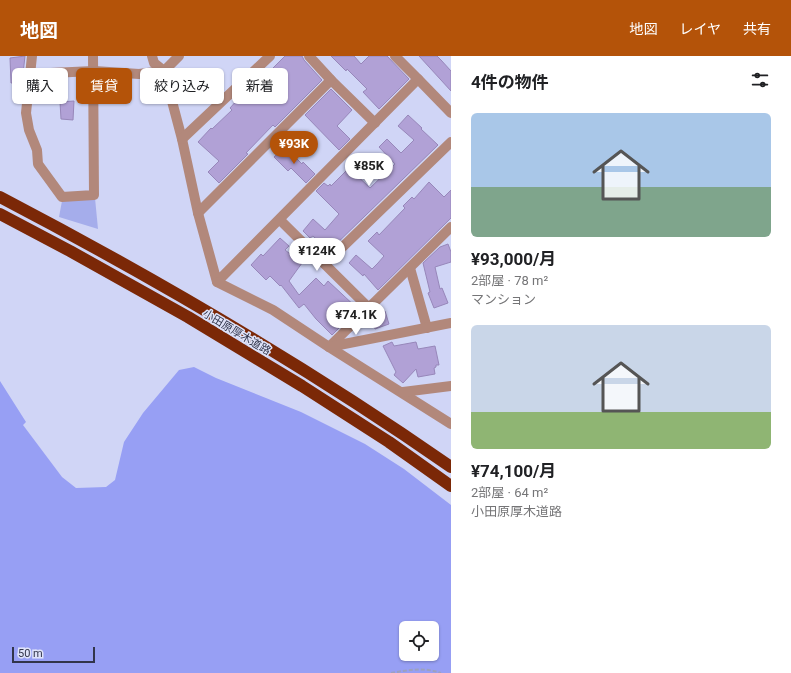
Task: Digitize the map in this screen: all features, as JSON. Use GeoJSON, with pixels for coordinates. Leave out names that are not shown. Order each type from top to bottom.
{"type":"FeatureCollection","features":[{"type":"Feature","properties":{"kind":"highway","name":"小田原厚木道路"},"geometry":{"type":"LineString","coordinates":[[0,197],[80,239],[309,372],[398,430],[451,467]]}},
{"type":"Feature","properties":{"kind":"highway","name":"小田原厚木道路"},"geometry":{"type":"LineString","coordinates":[[0,214],[188,317],[389,442],[451,486]]}},
{"type":"Feature","properties":{"kind":"street"},"geometry":{"type":"LineString","coordinates":[[30,68],[32,56]]}},
{"type":"Feature","properties":{"kind":"street"},"geometry":{"type":"LineString","coordinates":[[94,56],[94,68]]}},
{"type":"Feature","properties":{"kind":"street"},"geometry":{"type":"LineString","coordinates":[[152,56],[154,63],[160,68]]}},
{"type":"Feature","properties":{"kind":"street"},"geometry":{"type":"LineString","coordinates":[[167,68],[179,56]]}},
{"type":"Feature","properties":{"kind":"street"},"geometry":{"type":"LineString","coordinates":[[182,139],[270,56]]}},
{"type":"Feature","properties":{"kind":"street"},"geometry":{"type":"LineString","coordinates":[[309,56],[375,123]]}},
{"type":"Feature","properties":{"kind":"street"},"geometry":{"type":"LineString","coordinates":[[395,56],[451,113]]}},
{"type":"Feature","properties":{"kind":"street"},"geometry":{"type":"LineString","coordinates":[[217,282],[418,79]]}},
{"type":"Feature","properties":{"kind":"street"},"geometry":{"type":"LineString","coordinates":[[198,213],[331,80]]}},
{"type":"Feature","properties":{"kind":"street"},"geometry":{"type":"LineString","coordinates":[[27,104],[26,113],[29,130],[37,150],[38,164],[62,198],[94,195],[94,104]]}},
{"type":"Feature","properties":{"kind":"street"},"geometry":{"type":"LineString","coordinates":[[173,104],[198,213],[217,282],[273,310],[451,424]]}},
{"type":"Feature","properties":{"kind":"street"},"geometry":{"type":"LineString","coordinates":[[325,264],[451,142]]}},
{"type":"Feature","properties":{"kind":"street"},"geometry":{"type":"LineString","coordinates":[[280,220],[369,308]]}},
{"type":"Feature","properties":{"kind":"street"},"geometry":{"type":"LineString","coordinates":[[329,347],[451,226]]}},
{"type":"Feature","properties":{"kind":"street"},"geometry":{"type":"LineString","coordinates":[[410,268],[427,328]]}},
{"type":"Feature","properties":{"kind":"street"},"geometry":{"type":"LineString","coordinates":[[329,347],[451,323]]}},
{"type":"Feature","properties":{"kind":"street"},"geometry":{"type":"LineString","coordinates":[[403,392],[451,386]]}},
{"type":"Feature","properties":{"kind":"path"},"geometry":{"type":"LineString","coordinates":[[391,673],[414,668],[434,670],[441,673]]}},
{"type":"Feature","properties":{"kind":"shaded area"},"geometry":{"type":"Polygon","coordinates":[[[95,198],[98,229],[59,217],[62,201],[95,198]]]}},
{"type":"Feature","properties":{"kind":"shaded area"},"geometry":{"type":"Polygon","coordinates":[[[194,367],[216,378],[301,412],[365,444],[404,469],[451,505],[451,673],[0,673],[0,381],[26,422],[23,425],[62,477],[76,488],[106,487],[115,480],[124,442],[143,413],[179,370],[194,367]]]}},
{"type":"Feature","properties":{"kind":"building"},"geometry":{"type":"Polygon","coordinates":[[[25,56],[24,68],[12,68],[11,83],[10,58],[25,56]]]}},
{"type":"Feature","properties":{"kind":"building"},"geometry":{"type":"Polygon","coordinates":[[[285,56],[302,56],[322,80],[275,127],[273,125],[246,153],[248,154],[219,183],[208,172],[219,161],[198,142],[211,128],[212,129],[232,110],[230,108],[234,104],[288,104],[288,68],[273,68],[285,56]]]}},
{"type":"Feature","properties":{"kind":"building"},"geometry":{"type":"Polygon","coordinates":[[[331,56],[354,56],[361,64],[369,56],[387,56],[409,79],[379,109],[363,92],[367,89],[347,69],[346,71],[331,56]]]}},
{"type":"Feature","properties":{"kind":"building"},"geometry":{"type":"Polygon","coordinates":[[[419,56],[437,56],[441,60],[451,71],[451,91],[419,56]]]}},
{"type":"Feature","properties":{"kind":"building"},"geometry":{"type":"Polygon","coordinates":[[[331,89],[352,110],[337,126],[350,139],[339,150],[305,115],[331,89]]]}},
{"type":"Feature","properties":{"kind":"building"},"geometry":{"type":"Polygon","coordinates":[[[68,101],[74,101],[73,120],[61,119],[60,104],[68,104],[68,101]]]}},
{"type":"Feature","properties":{"kind":"building"},"geometry":{"type":"Polygon","coordinates":[[[408,115],[438,145],[329,251],[313,236],[310,238],[303,231],[313,219],[325,230],[339,214],[316,191],[324,183],[328,186],[330,184],[331,186],[349,168],[370,188],[395,164],[379,147],[387,139],[401,153],[414,140],[398,126],[408,115]]]}},
{"type":"Feature","properties":{"kind":"building"},"geometry":{"type":"Polygon","coordinates":[[[285,147],[302,164],[303,162],[315,174],[306,183],[291,168],[288,171],[274,157],[285,147]]]}},
{"type":"Feature","properties":{"kind":"building"},"geometry":{"type":"Polygon","coordinates":[[[429,182],[444,197],[451,190],[451,218],[378,290],[364,274],[363,276],[349,263],[356,255],[372,269],[378,263],[384,256],[368,241],[377,232],[379,235],[405,208],[403,206],[412,197],[414,199],[429,182]]]}},
{"type":"Feature","properties":{"kind":"building"},"geometry":{"type":"Polygon","coordinates":[[[280,238],[289,246],[285,250],[302,263],[289,281],[299,295],[316,278],[324,286],[328,281],[358,309],[332,335],[304,304],[299,308],[281,285],[280,286],[270,276],[266,280],[251,265],[261,254],[263,256],[280,238]]]}},
{"type":"Feature","properties":{"kind":"building"},"geometry":{"type":"Polygon","coordinates":[[[448,244],[451,252],[451,262],[435,267],[440,289],[442,288],[448,303],[434,308],[428,293],[430,292],[423,263],[440,247],[448,244]]]}},
{"type":"Feature","properties":{"kind":"building"},"geometry":{"type":"Polygon","coordinates":[[[385,311],[389,324],[375,329],[371,316],[385,311]]]}},
{"type":"Feature","properties":{"kind":"building"},"geometry":{"type":"Polygon","coordinates":[[[392,342],[394,346],[416,342],[418,349],[435,346],[439,365],[436,365],[434,368],[435,374],[418,377],[416,369],[403,383],[394,375],[396,372],[383,346],[392,342]]]}}]}
